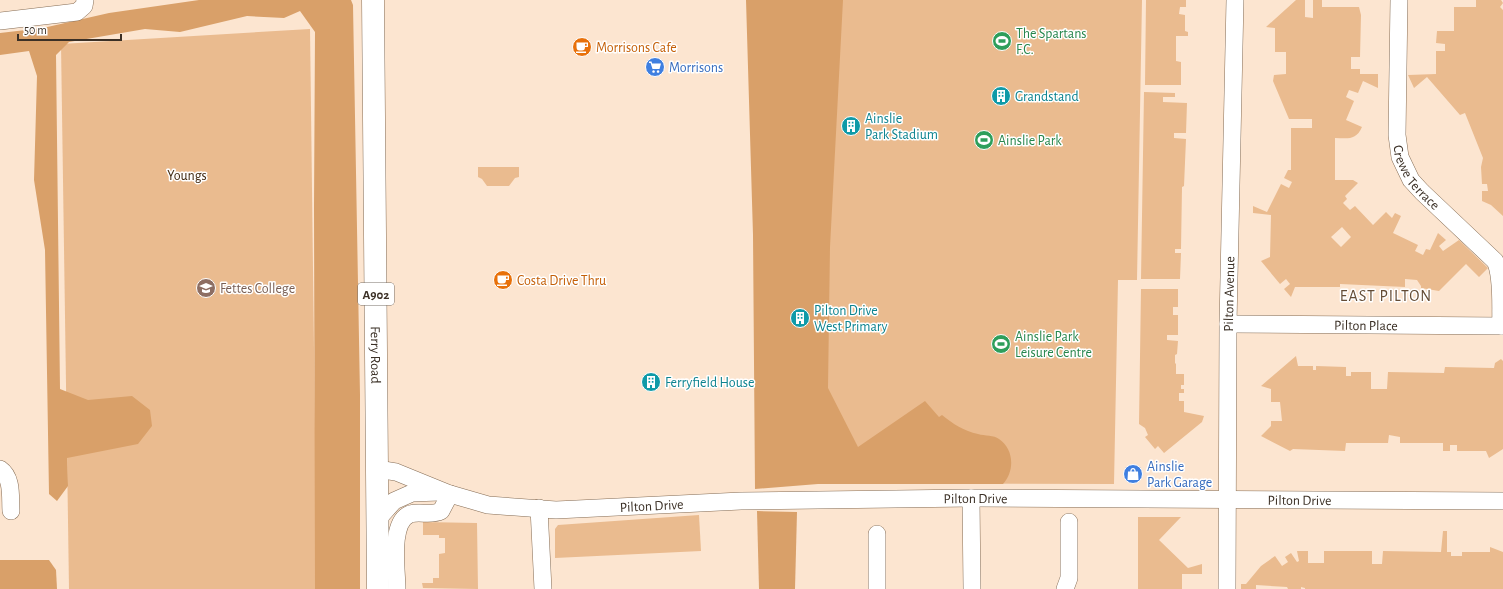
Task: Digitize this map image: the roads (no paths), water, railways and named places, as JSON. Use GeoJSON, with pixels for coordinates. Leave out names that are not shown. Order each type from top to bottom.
{"type":"FeatureCollection","features":[{"type":"Feature","properties":{"kind":"main road","name":"Ferry Road"},"geometry":{"type":"LineString","coordinates":[[373,0],[378,589]]}},
{"type":"Feature","properties":{"kind":"street","name":"Pilton Avenue"},"geometry":{"type":"LineString","coordinates":[[1227,589],[1228,324],[1235,0]]}},
{"type":"Feature","properties":{"kind":"street","name":"Crewe Terrace"},"geometry":{"type":"LineString","coordinates":[[1399,0],[1397,135],[1400,157],[1411,180],[1495,261],[1499,274],[1502,326]]}},
{"type":"Feature","properties":{"kind":"street"},"geometry":{"type":"LineString","coordinates":[[0,21],[77,12],[84,3]]}},
{"type":"Feature","properties":{"kind":"street","name":"Pilton Place"},"geometry":{"type":"LineString","coordinates":[[1228,324],[1502,326]]}},
{"type":"Feature","properties":{"kind":"street"},"geometry":{"type":"LineString","coordinates":[[0,469],[5,473],[8,480],[11,511]]}},
{"type":"Feature","properties":{"kind":"street","name":"Pilton Drive"},"geometry":{"type":"LineString","coordinates":[[377,470],[396,472],[446,493],[488,505],[556,510],[741,501],[971,498],[1503,501]]}},
{"type":"Feature","properties":{"kind":"street","name":"Pilton Drive"},"geometry":{"type":"LineString","coordinates":[[377,520],[394,501],[412,494],[446,493]]}},
{"type":"Feature","properties":{"kind":"street"},"geometry":{"type":"LineString","coordinates":[[397,589],[396,536],[400,524],[410,514],[435,513],[441,511],[446,493]]}},
{"type":"Feature","properties":{"kind":"street"},"geometry":{"type":"LineString","coordinates":[[971,498],[972,589]]}},
{"type":"Feature","properties":{"kind":"street"},"geometry":{"type":"LineString","coordinates":[[539,508],[543,589]]}},
{"type":"Feature","properties":{"kind":"street"},"geometry":{"type":"LineString","coordinates":[[1065,589],[1069,578],[1069,522]]}},
{"type":"Feature","properties":{"kind":"street"},"geometry":{"type":"LineString","coordinates":[[877,534],[877,589]]}},
{"type":"Feature","properties":{"kind":"place","name":"The Spartans F.C."},"geometry":{"type":"Point","coordinates":[1002,41]}},
{"type":"Feature","properties":{"kind":"place","name":"Morrisons Cafe"},"geometry":{"type":"Point","coordinates":[582,47]}},
{"type":"Feature","properties":{"kind":"place","name":"Morrisons"},"geometry":{"type":"Point","coordinates":[655,67]}},
{"type":"Feature","properties":{"kind":"place","name":"Grandstand"},"geometry":{"type":"Point","coordinates":[1001,96]}},
{"type":"Feature","properties":{"kind":"place","name":"Ainslie Park Stadium"},"geometry":{"type":"Point","coordinates":[851,126]}},
{"type":"Feature","properties":{"kind":"place","name":"Ainslie Park"},"geometry":{"type":"Point","coordinates":[984,140]}},
{"type":"Feature","properties":{"kind":"place","name":"Costa Drive Thru"},"geometry":{"type":"Point","coordinates":[503,280]}},
{"type":"Feature","properties":{"kind":"place","name":"Fettes College"},"geometry":{"type":"Point","coordinates":[206,288]}},
{"type":"Feature","properties":{"kind":"place","name":"Pilton Drive West Primary"},"geometry":{"type":"Point","coordinates":[800,318]}},
{"type":"Feature","properties":{"kind":"place","name":"Ainslie Park Leisure Centre"},"geometry":{"type":"Point","coordinates":[1001,344]}},
{"type":"Feature","properties":{"kind":"place","name":"Ferryfield House"},"geometry":{"type":"Point","coordinates":[651,382]}},
{"type":"Feature","properties":{"kind":"place","name":"Ainslie Park Garage"},"geometry":{"type":"Point","coordinates":[1133,474]}},
{"type":"Feature","properties":{"kind":"district","name":"EAST PILTON"},"geometry":{"type":"Point","coordinates":[1386,295]}},
{"type":"Feature","properties":{"kind":"park label","name":"Youngs"},"geometry":{"type":"Point","coordinates":[187,175]}}]}
